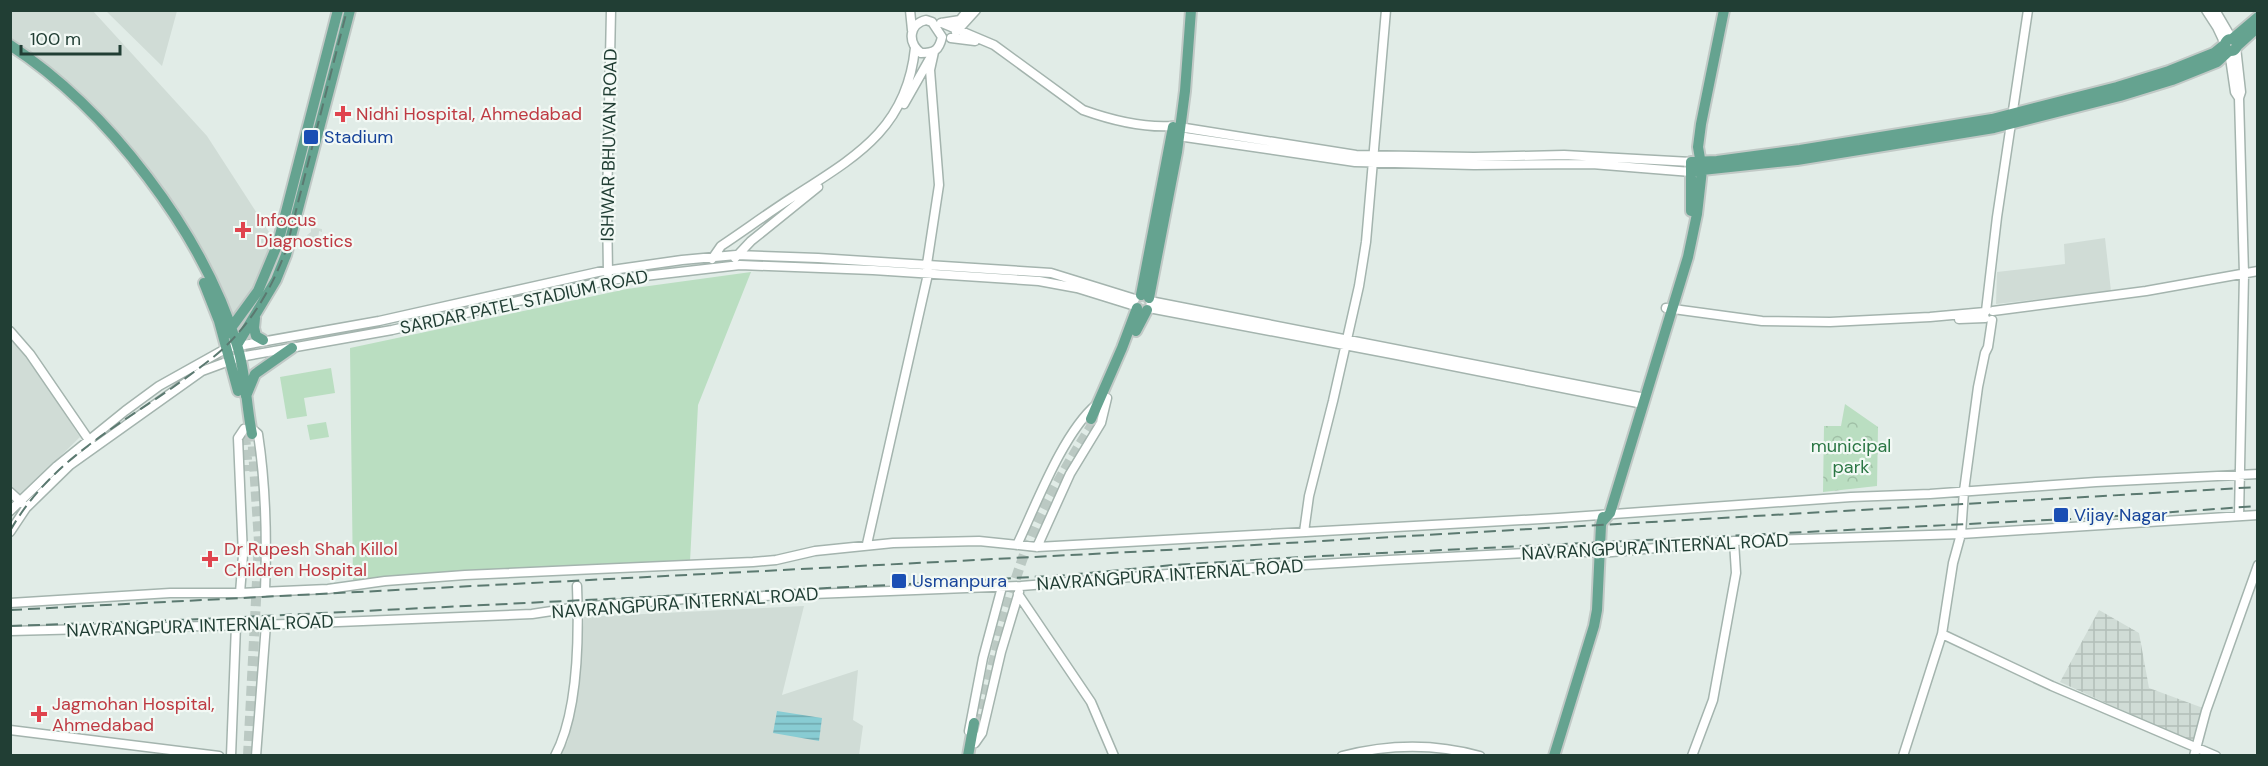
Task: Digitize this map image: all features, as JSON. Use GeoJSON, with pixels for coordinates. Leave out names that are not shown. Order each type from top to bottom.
{"type":"FeatureCollection","features":[{"type":"Feature","properties":{"kind":"main road"},"geometry":{"type":"LineString","coordinates":[[232,346],[255,317],[276,280],[286,255],[338,10]]}},
{"type":"Feature","properties":{"kind":"main road"},"geometry":{"type":"LineString","coordinates":[[231,328],[258,291],[271,264],[350,10]]}},
{"type":"Feature","properties":{"kind":"main road"},"geometry":{"type":"LineString","coordinates":[[1176,131],[1185,10]]}},
{"type":"Feature","properties":{"kind":"main road"},"geometry":{"type":"LineString","coordinates":[[1095,416],[1104,400],[1143,303],[1185,91],[1191,10]]}},
{"type":"Feature","properties":{"kind":"main road"},"geometry":{"type":"LineString","coordinates":[[1696,166],[1695,124],[1719,10]]}},
{"type":"Feature","properties":{"kind":"main road"},"geometry":{"type":"LineString","coordinates":[[1554,756],[1594,626],[1605,516],[1692,236],[1701,124],[1724,10]]}},
{"type":"Feature","properties":{"kind":"main road"},"geometry":{"type":"LineString","coordinates":[[2231,45],[2258,17]]}},
{"type":"Feature","properties":{"kind":"main road"},"geometry":{"type":"LineString","coordinates":[[1696,166],[1717,161],[2010,119],[2169,71],[2231,45],[2258,27]]}},
{"type":"Feature","properties":{"kind":"main road"},"geometry":{"type":"LineString","coordinates":[[10,45],[64,87],[97,119],[153,184],[189,240],[214,286],[231,328],[232,346]]}},
{"type":"Feature","properties":{"kind":"main road"},"geometry":{"type":"LineString","coordinates":[[10,54],[59,93],[100,131],[147,189],[183,244],[208,290],[232,346],[245,398],[248,432]]}},
{"type":"Feature","properties":{"kind":"main road"},"geometry":{"type":"LineString","coordinates":[[255,317],[256,336],[263,340]]}},
{"type":"Feature","properties":{"kind":"main road"},"geometry":{"type":"LineString","coordinates":[[245,398],[255,374],[292,348]]}},
{"type":"Feature","properties":{"kind":"main road"},"geometry":{"type":"LineString","coordinates":[[236,358],[248,432]]}},
{"type":"Feature","properties":{"kind":"main road"},"geometry":{"type":"LineString","coordinates":[[968,756],[976,723]]}},
{"type":"Feature","properties":{"kind":"main road"},"geometry":{"type":"LineString","coordinates":[[973,742],[974,756]]}},
{"type":"Feature","properties":{"kind":"street","name":"ISHWAR BHUVAN ROAD"},"geometry":{"type":"LineString","coordinates":[[609,275],[611,10]]}},
{"type":"Feature","properties":{"kind":"street"},"geometry":{"type":"LineString","coordinates":[[910,10],[911,40],[921,53],[937,50],[976,10]]}},
{"type":"Feature","properties":{"kind":"street"},"geometry":{"type":"LineString","coordinates":[[731,266],[736,255],[751,241],[877,141],[897,118],[937,50],[942,37],[918,10]]}},
{"type":"Feature","properties":{"kind":"street"},"geometry":{"type":"LineString","coordinates":[[942,23],[960,20],[968,10]]}},
{"type":"Feature","properties":{"kind":"street"},"geometry":{"type":"LineString","coordinates":[[1304,532],[1309,496],[1359,286],[1366,242],[1386,10]]}},
{"type":"Feature","properties":{"kind":"street"},"geometry":{"type":"LineString","coordinates":[[1903,756],[1942,634],[1953,562],[1961,534],[1964,491],[1985,353],[1988,347],[1991,260],[2010,119],[2028,10]]}},
{"type":"Feature","properties":{"kind":"street"},"geometry":{"type":"LineString","coordinates":[[2206,10],[2231,45]]}},
{"type":"Feature","properties":{"kind":"street"},"geometry":{"type":"LineString","coordinates":[[2215,10],[2231,45],[2235,92],[2239,98],[2244,274],[2239,516]]}},
{"type":"Feature","properties":{"kind":"street"},"geometry":{"type":"LineString","coordinates":[[912,30],[918,22],[942,23],[994,45],[1083,110],[1176,131]]}},
{"type":"Feature","properties":{"kind":"street"},"geometry":{"type":"LineString","coordinates":[[951,38],[970,39],[992,48],[1081,114],[1098,120],[1161,131],[1293,146],[1373,159],[1474,165],[1696,166]]}},
{"type":"Feature","properties":{"kind":"street"},"geometry":{"type":"LineString","coordinates":[[709,268],[712,257],[721,246],[856,155],[883,130],[898,108],[907,87],[915,48]]}},
{"type":"Feature","properties":{"kind":"street"},"geometry":{"type":"LineString","coordinates":[[867,544],[928,274],[927,264],[939,185],[931,85],[937,50]]}},
{"type":"Feature","properties":{"kind":"street"},"geometry":{"type":"LineString","coordinates":[[751,241],[749,250],[751,255]]}},
{"type":"Feature","properties":{"kind":"street","name":"SARDAR PATEL STADIUM ROAD"},"geometry":{"type":"LineString","coordinates":[[10,532],[24,511],[91,443],[159,386],[232,346],[390,319],[609,275],[736,255],[927,264],[1051,273],[1143,303]]}},
{"type":"Feature","properties":{"kind":"street","name":"SARDAR PATEL STADIUM ROAD"},"geometry":{"type":"LineString","coordinates":[[91,443],[202,371],[236,358],[392,330],[609,275],[731,266],[801,267],[1039,281],[1143,303]]}},
{"type":"Feature","properties":{"kind":"street"},"geometry":{"type":"LineString","coordinates":[[1669,308],[1762,321],[1830,322],[1930,317],[1933,320],[2035,311],[2040,306],[2146,291],[2258,271]]}},
{"type":"Feature","properties":{"kind":"street"},"geometry":{"type":"LineString","coordinates":[[1143,303],[1641,400]]}},
{"type":"Feature","properties":{"kind":"street"},"geometry":{"type":"LineString","coordinates":[[390,319],[392,330]]}},
{"type":"Feature","properties":{"kind":"street"},"geometry":{"type":"LineString","coordinates":[[335,328],[338,340]]}},
{"type":"Feature","properties":{"kind":"street"},"geometry":{"type":"LineString","coordinates":[[10,331],[30,354],[91,443],[14,505]]}},
{"type":"Feature","properties":{"kind":"street"},"geometry":{"type":"LineString","coordinates":[[1017,545],[1051,472],[1071,436],[1088,412],[1104,400]]}},
{"type":"Feature","properties":{"kind":"street"},"geometry":{"type":"LineString","coordinates":[[1037,547],[1070,474],[1101,423],[1104,400]]}},
{"type":"Feature","properties":{"kind":"street"},"geometry":{"type":"LineString","coordinates":[[240,593],[243,555],[238,438],[248,432],[258,434],[260,451],[265,514],[265,592]]}},
{"type":"Feature","properties":{"kind":"street","name":"NAVRANGPURA INTERNAL ROAD"},"geometry":{"type":"LineString","coordinates":[[10,603],[170,593],[328,589],[385,581],[465,575],[577,578],[753,562],[867,544],[979,541],[1037,547],[1605,516],[1710,505],[2258,474]]}},
{"type":"Feature","properties":{"kind":"street"},"geometry":{"type":"LineString","coordinates":[[10,492],[14,505],[24,511]]}},
{"type":"Feature","properties":{"kind":"street","name":"NAVRANGPURA INTERNAL ROAD"},"geometry":{"type":"LineString","coordinates":[[10,632],[532,614],[578,607],[686,599],[1002,586],[1020,590],[1389,560],[1568,551],[1600,553],[1734,540],[1961,534],[2258,515]]}},
{"type":"Feature","properties":{"kind":"street"},"geometry":{"type":"LineString","coordinates":[[1692,756],[1713,700],[1736,573],[1734,540]]}},
{"type":"Feature","properties":{"kind":"street"},"geometry":{"type":"LineString","coordinates":[[2195,751],[2206,711],[2258,565]]}},
{"type":"Feature","properties":{"kind":"street"},"geometry":{"type":"LineString","coordinates":[[555,756],[568,726],[574,684],[578,607],[577,578]]}},
{"type":"Feature","properties":{"kind":"street"},"geometry":{"type":"LineString","coordinates":[[973,742],[970,718],[1002,586]]}},
{"type":"Feature","properties":{"kind":"street"},"geometry":{"type":"LineString","coordinates":[[973,742],[982,733],[1001,652],[1020,590]]}},
{"type":"Feature","properties":{"kind":"street"},"geometry":{"type":"LineString","coordinates":[[1020,590],[1091,702],[1114,756]]}},
{"type":"Feature","properties":{"kind":"street"},"geometry":{"type":"LineString","coordinates":[[256,756],[266,624]]}},
{"type":"Feature","properties":{"kind":"street"},"geometry":{"type":"LineString","coordinates":[[231,756],[236,625]]}},
{"type":"Feature","properties":{"kind":"street"},"geometry":{"type":"LineString","coordinates":[[1942,634],[2195,751],[2216,756]]}},
{"type":"Feature","properties":{"kind":"street"},"geometry":{"type":"LineString","coordinates":[[10,730],[219,756]]}},
{"type":"Feature","properties":{"kind":"street"},"geometry":{"type":"LineString","coordinates":[[1342,756],[1367,749],[1409,746],[1443,748],[1480,756]]}},
{"type":"Feature","properties":{"kind":"shaded area"},"geometry":{"type":"Polygon","coordinates":[[[10,11],[93,11],[207,136],[269,232],[277,236],[264,273],[233,321],[156,181],[11,40],[10,11]]]}},
{"type":"Feature","properties":{"kind":"shaded area"},"geometry":{"type":"Polygon","coordinates":[[[106,11],[177,11],[162,66],[106,11]]]}},
{"type":"Feature","properties":{"kind":"shaded area"},"geometry":{"type":"Polygon","coordinates":[[[311,227],[322,229],[322,232],[319,231],[318,240],[323,244],[322,248],[312,247],[313,244],[308,243],[307,235],[311,232],[311,227]]]}},
{"type":"Feature","properties":{"kind":"shaded area"},"geometry":{"type":"Polygon","coordinates":[[[2105,238],[2111,291],[1996,304],[1997,272],[2065,264],[2064,244],[2105,238]]]}},
{"type":"Feature","properties":{"kind":"shaded area"},"geometry":{"type":"Polygon","coordinates":[[[10,339],[27,357],[80,437],[20,496],[11,488],[10,339]]]}},
{"type":"Feature","properties":{"kind":"shaded area"},"geometry":{"type":"Polygon","coordinates":[[[804,606],[782,695],[858,670],[853,720],[863,726],[859,755],[560,756],[568,741],[571,726],[578,685],[584,617],[804,606]]]}},
{"type":"Feature","properties":{"kind":"shaded area"},"geometry":{"type":"Polygon","coordinates":[[[2099,610],[2139,633],[2149,688],[2203,708],[2194,743],[2060,682],[2099,610]]]}},
{"type":"Feature","properties":{"kind":"green space"},"geometry":{"type":"Polygon","coordinates":[[[751,272],[698,405],[690,562],[353,581],[350,348],[627,289],[751,272]]]}},
{"type":"Feature","properties":{"kind":"green space"},"geometry":{"type":"Polygon","coordinates":[[[331,368],[335,393],[304,398],[307,416],[287,419],[280,377],[331,368]]]}},
{"type":"Feature","properties":{"kind":"green space","name":"municipal park"},"geometry":{"type":"Polygon","coordinates":[[[1845,404],[1878,427],[1877,486],[1823,492],[1824,426],[1841,426],[1845,404]]]}},
{"type":"Feature","properties":{"kind":"green space"},"geometry":{"type":"Polygon","coordinates":[[[326,422],[329,437],[310,440],[307,425],[326,422]]]}},
{"type":"Feature","properties":{"kind":"water"},"geometry":{"type":"Polygon","coordinates":[[[777,711],[822,718],[819,741],[773,733],[777,711]]]}},
{"type":"Feature","properties":{"kind":"tunnel"},"geometry":{"type":"LineString","coordinates":[[979,724],[1008,604],[1023,557],[1047,503],[1099,414]]}},
{"type":"Feature","properties":{"kind":"tunnel"},"geometry":{"type":"LineString","coordinates":[[248,756],[259,542],[252,434]]}},
{"type":"Feature","properties":{"kind":"tunnel"},"geometry":{"type":"LineString","coordinates":[[245,435],[248,471]]}},
{"type":"Feature","properties":{"kind":"railway"},"geometry":{"type":"LineString","coordinates":[[10,531],[42,487],[62,468],[82,450],[216,355],[247,323],[260,303],[272,283],[286,250],[347,10]]}},
{"type":"Feature","properties":{"kind":"railway"},"geometry":{"type":"LineString","coordinates":[[10,610],[1149,551],[2258,487]]}},
{"type":"Feature","properties":{"kind":"railway"},"geometry":{"type":"LineString","coordinates":[[10,626],[202,619],[909,584],[1067,575],[1173,565],[1302,557],[2089,518],[2258,506]]}},
{"type":"Feature","properties":{"kind":"place","name":"Nidhi Hospital, Ahmedabad"},"geometry":{"type":"Point","coordinates":[343,114]}},
{"type":"Feature","properties":{"kind":"place","name":"Stadium"},"geometry":{"type":"Point","coordinates":[311,137]}},
{"type":"Feature","properties":{"kind":"place","name":"Infocus Diagnostics"},"geometry":{"type":"Point","coordinates":[243,230]}},
{"type":"Feature","properties":{"kind":"place","name":"Vijay Nagar"},"geometry":{"type":"Point","coordinates":[2061,515]}},
{"type":"Feature","properties":{"kind":"place","name":"Dr Rupesh Shah Killol Children Hospital"},"geometry":{"type":"Point","coordinates":[210,559]}},
{"type":"Feature","properties":{"kind":"place","name":"Usmanpura"},"geometry":{"type":"Point","coordinates":[899,581]}},
{"type":"Feature","properties":{"kind":"place","name":"Jagmohan Hospital, Ahmedabad"},"geometry":{"type":"Point","coordinates":[39,714]}}]}
